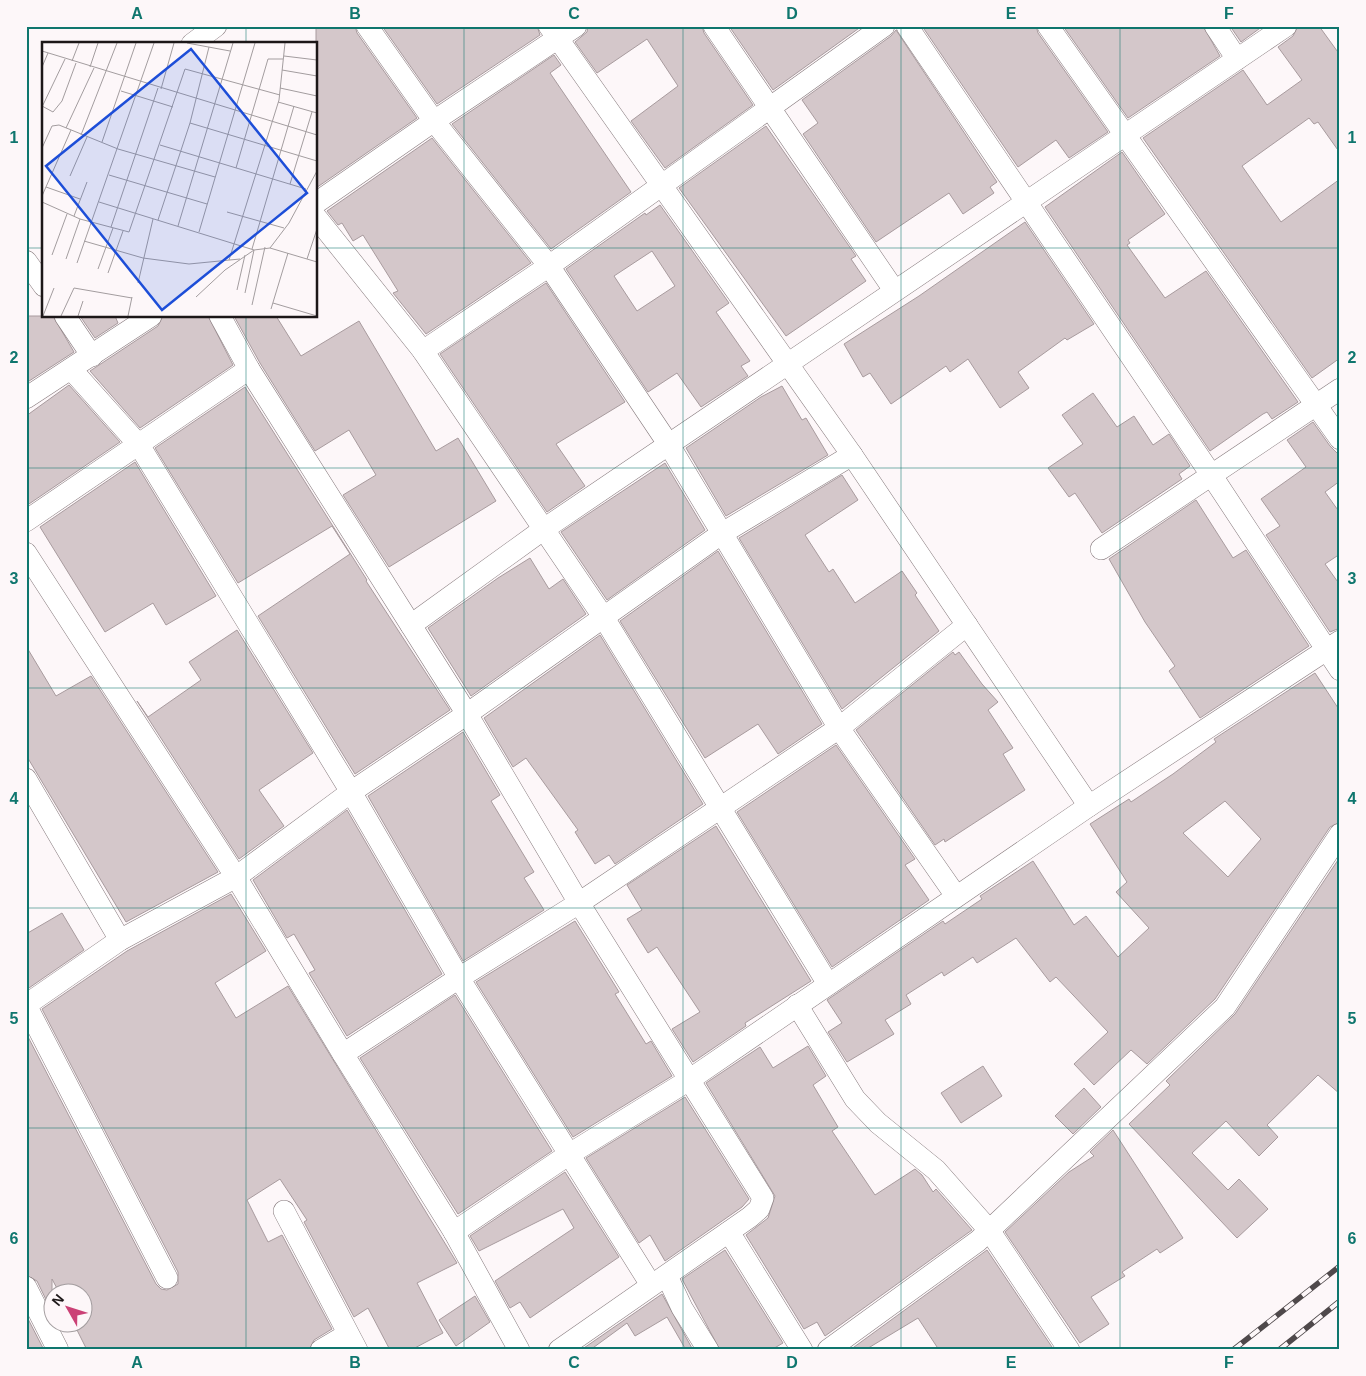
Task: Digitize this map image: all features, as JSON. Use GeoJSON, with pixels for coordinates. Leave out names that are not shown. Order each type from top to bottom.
{"type":"FeatureCollection","features":[{"type":"Feature","properties":{"kind":"street"},"geometry":{"type":"LineString","coordinates":[[193,39],[216,26]]}},
{"type":"Feature","properties":{"kind":"street"},"geometry":{"type":"LineString","coordinates":[[367,26],[434,121],[548,266],[669,445],[839,728],[956,896]]}},
{"type":"Feature","properties":{"kind":"street"},"geometry":{"type":"LineString","coordinates":[[318,202],[434,121],[553,33],[576,26]]}},
{"type":"Feature","properties":{"kind":"street"},"geometry":{"type":"LineString","coordinates":[[714,26],[894,290]]}},
{"type":"Feature","properties":{"kind":"street"},"geometry":{"type":"LineString","coordinates":[[424,351],[548,266],[884,26]]}},
{"type":"Feature","properties":{"kind":"street"},"geometry":{"type":"LineString","coordinates":[[907,26],[1212,476],[1334,644],[1340,670]]}},
{"type":"Feature","properties":{"kind":"street"},"geometry":{"type":"LineString","coordinates":[[1048,26],[1340,439]]}},
{"type":"Feature","properties":{"kind":"street"},"geometry":{"type":"LineString","coordinates":[[1215,26],[1237,59]]}},
{"type":"Feature","properties":{"kind":"street"},"geometry":{"type":"LineString","coordinates":[[411,625],[544,529],[1286,26]]}},
{"type":"Feature","properties":{"kind":"street"},"geometry":{"type":"LineString","coordinates":[[553,33],[852,455],[1089,806]]}},
{"type":"Feature","properties":{"kind":"street"},"geometry":{"type":"LineString","coordinates":[[318,219],[424,351],[604,618],[828,984]]}},
{"type":"Feature","properties":{"kind":"street"},"geometry":{"type":"LineString","coordinates":[[26,261],[42,283]]}},
{"type":"Feature","properties":{"kind":"street"},"geometry":{"type":"LineString","coordinates":[[66,318],[92,356]]}},
{"type":"Feature","properties":{"kind":"street"},"geometry":{"type":"LineString","coordinates":[[26,398],[148,318]]}},
{"type":"Feature","properties":{"kind":"street"},"geometry":{"type":"LineString","coordinates":[[221,318],[249,369],[468,714],[579,903],[763,1198],[759,1209],[729,1232],[558,1350]]}},
{"type":"Feature","properties":{"kind":"street"},"geometry":{"type":"LineString","coordinates":[[71,369],[139,445],[351,792],[459,978],[568,1155],[659,1280],[682,1308],[708,1350]]}},
{"type":"Feature","properties":{"kind":"street"},"geometry":{"type":"LineString","coordinates":[[26,521],[249,369]]}},
{"type":"Feature","properties":{"kind":"street"},"geometry":{"type":"LineString","coordinates":[[1101,549],[1317,406],[1340,388]]}},
{"type":"Feature","properties":{"kind":"street"},"geometry":{"type":"LineString","coordinates":[[167,1278],[26,1005],[120,940],[236,877],[351,792],[468,714],[721,534],[852,455]]}},
{"type":"Feature","properties":{"kind":"street"},"geometry":{"type":"LineString","coordinates":[[26,553],[236,877],[454,1232],[519,1350]]}},
{"type":"Feature","properties":{"kind":"street"},"geometry":{"type":"LineString","coordinates":[[343,1054],[579,903],[839,728],[967,625]]}},
{"type":"Feature","properties":{"kind":"street"},"geometry":{"type":"LineString","coordinates":[[454,1232],[568,1155],[689,1080],[1089,806],[1334,644]]}},
{"type":"Feature","properties":{"kind":"street"},"geometry":{"type":"LineString","coordinates":[[26,779],[120,940]]}},
{"type":"Feature","properties":{"kind":"street"},"geometry":{"type":"LineString","coordinates":[[828,1350],[978,1241],[1224,1007],[1340,834]]}},
{"type":"Feature","properties":{"kind":"street"},"geometry":{"type":"LineString","coordinates":[[798,1005],[855,1099],[878,1123],[936,1170],[989,1230],[1068,1350]]}},
{"type":"Feature","properties":{"kind":"street"},"geometry":{"type":"LineString","coordinates":[[284,1212],[353,1342],[321,1350]]}},
{"type":"Feature","properties":{"kind":"street"},"geometry":{"type":"LineString","coordinates":[[729,1232],[802,1350]]}},
{"type":"Feature","properties":{"kind":"street"},"geometry":{"type":"LineString","coordinates":[[26,1287],[58,1350]]}},
{"type":"Feature","properties":{"kind":"building"},"geometry":{"type":"Polygon","coordinates":[[[316,26],[355,26],[357,33],[417,118],[318,187],[318,42],[316,42],[316,26]]]}},
{"type":"Feature","properties":{"kind":"building"},"geometry":{"type":"Polygon","coordinates":[[[382,26],[537,26],[540,35],[437,104],[382,26]]]}},
{"type":"Feature","properties":{"kind":"building"},"geometry":{"type":"Polygon","coordinates":[[[588,26],[702,26],[704,33],[753,105],[665,168],[631,121],[678,86],[647,39],[597,73],[575,42],[587,32],[588,26]]]}},
{"type":"Feature","properties":{"kind":"building"},"geometry":{"type":"Polygon","coordinates":[[[729,26],[862,26],[773,90],[729,26]]]}},
{"type":"Feature","properties":{"kind":"building"},"geometry":{"type":"Polygon","coordinates":[[[922,26],[1036,26],[1038,33],[1108,132],[1069,158],[1056,140],[1018,167],[922,26]]]}},
{"type":"Feature","properties":{"kind":"building"},"geometry":{"type":"Polygon","coordinates":[[[1063,26],[1203,26],[1220,56],[1128,118],[1063,26]]]}},
{"type":"Feature","properties":{"kind":"building"},"geometry":{"type":"Polygon","coordinates":[[[1230,26],[1263,26],[1241,42],[1230,26]]]}},
{"type":"Feature","properties":{"kind":"building"},"geometry":{"type":"Polygon","coordinates":[[[1298,26],[1319,26],[1340,55],[1340,153],[1318,122],[1314,124],[1309,118],[1242,166],[1281,222],[1340,179],[1340,358],[1312,378],[1143,138],[1243,70],[1267,105],[1302,80],[1278,47],[1293,36],[1298,26]]]}},
{"type":"Feature","properties":{"kind":"building"},"geometry":{"type":"Polygon","coordinates":[[[896,30],[997,182],[990,187],[994,193],[963,214],[949,193],[876,242],[803,134],[818,123],[802,100],[891,36],[896,30]]]}},
{"type":"Feature","properties":{"kind":"building"},"geometry":{"type":"Polygon","coordinates":[[[554,55],[561,65],[550,73],[631,192],[551,249],[452,124],[554,55]]]}},
{"type":"Feature","properties":{"kind":"building"},"geometry":{"type":"Polygon","coordinates":[[[766,126],[856,256],[851,259],[866,281],[786,336],[679,188],[766,126]]]}},
{"type":"Feature","properties":{"kind":"building"},"geometry":{"type":"Polygon","coordinates":[[[432,138],[531,263],[426,334],[393,293],[398,291],[363,235],[353,241],[342,223],[338,225],[327,211],[432,138]]]}},
{"type":"Feature","properties":{"kind":"building"},"geometry":{"type":"Polygon","coordinates":[[[1122,152],[1165,214],[1128,240],[1130,243],[1127,245],[1165,298],[1206,271],[1298,402],[1272,419],[1267,412],[1263,414],[1210,451],[1045,207],[1122,152]]]}},
{"type":"Feature","properties":{"kind":"building"},"geometry":{"type":"Polygon","coordinates":[[[660,205],[729,303],[716,312],[750,361],[741,366],[748,376],[701,407],[677,373],[648,392],[566,269],[645,213],[646,215],[660,205]],[[652,251],[614,276],[637,311],[675,286],[652,251]]]}},
{"type":"Feature","properties":{"kind":"building"},"geometry":{"type":"Polygon","coordinates":[[[1025,222],[1094,324],[1067,340],[1065,338],[1018,372],[1029,388],[1000,408],[968,359],[950,372],[946,366],[891,404],[870,373],[863,377],[844,344],[919,296],[1025,222]]]}},
{"type":"Feature","properties":{"kind":"building"},"geometry":{"type":"Polygon","coordinates":[[[546,283],[625,402],[556,444],[585,486],[547,512],[440,354],[546,283]]]}},
{"type":"Feature","properties":{"kind":"building"},"geometry":{"type":"Polygon","coordinates":[[[26,316],[54,318],[74,352],[26,383],[26,316]]]}},
{"type":"Feature","properties":{"kind":"building"},"geometry":{"type":"Polygon","coordinates":[[[81,318],[116,318],[118,323],[95,338],[81,318]]]}},
{"type":"Feature","properties":{"kind":"building"},"geometry":{"type":"Polygon","coordinates":[[[162,318],[209,318],[233,365],[140,428],[90,371],[158,326],[162,318]]]}},
{"type":"Feature","properties":{"kind":"building"},"geometry":{"type":"Polygon","coordinates":[[[235,318],[277,318],[301,356],[359,321],[436,451],[458,438],[496,501],[389,567],[343,495],[376,475],[349,430],[315,451],[260,363],[235,318]]]}},
{"type":"Feature","properties":{"kind":"building"},"geometry":{"type":"Polygon","coordinates":[[[69,385],[120,442],[26,506],[26,416],[69,385]]]}},
{"type":"Feature","properties":{"kind":"building"},"geometry":{"type":"Polygon","coordinates":[[[782,386],[802,420],[806,418],[828,455],[726,516],[686,448],[761,397],[782,386]]]}},
{"type":"Feature","properties":{"kind":"building"},"geometry":{"type":"Polygon","coordinates":[[[245,387],[367,580],[366,581],[450,710],[355,774],[258,616],[350,554],[332,526],[238,583],[155,448],[245,387]]]}},
{"type":"Feature","properties":{"kind":"building"},"geometry":{"type":"Polygon","coordinates":[[[1093,393],[1117,427],[1134,416],[1153,445],[1169,434],[1190,466],[1179,474],[1182,479],[1102,533],[1075,493],[1069,497],[1048,468],[1083,444],[1062,415],[1093,393]]]}},
{"type":"Feature","properties":{"kind":"building"},"geometry":{"type":"Polygon","coordinates":[[[1313,422],[1330,446],[1340,456],[1340,481],[1325,492],[1340,513],[1340,554],[1325,564],[1340,585],[1340,628],[1330,632],[1266,535],[1280,526],[1261,499],[1306,467],[1287,440],[1313,422]]]}},
{"type":"Feature","properties":{"kind":"building"},"geometry":{"type":"Polygon","coordinates":[[[135,462],[216,596],[166,625],[153,603],[105,632],[40,527],[135,462]]]}},
{"type":"Feature","properties":{"kind":"building"},"geometry":{"type":"Polygon","coordinates":[[[665,463],[705,530],[607,600],[561,532],[665,463]]]}},
{"type":"Feature","properties":{"kind":"building"},"geometry":{"type":"Polygon","coordinates":[[[842,475],[858,500],[805,535],[829,572],[833,569],[855,603],[902,571],[917,593],[915,595],[939,631],[842,709],[739,538],[842,475]]]}},
{"type":"Feature","properties":{"kind":"building"},"geometry":{"type":"Polygon","coordinates":[[[1196,500],[1233,558],[1246,550],[1309,646],[1200,718],[1169,671],[1175,666],[1145,622],[1109,559],[1196,500]]]}},
{"type":"Feature","properties":{"kind":"building"},"geometry":{"type":"Polygon","coordinates":[[[718,551],[822,724],[778,754],[758,724],[705,758],[620,621],[718,551]]]}},
{"type":"Feature","properties":{"kind":"building"},"geometry":{"type":"Polygon","coordinates":[[[530,558],[549,589],[563,579],[586,614],[471,696],[428,628],[498,578],[530,558]]]}},
{"type":"Feature","properties":{"kind":"building"},"geometry":{"type":"Polygon","coordinates":[[[237,630],[313,753],[259,790],[284,826],[239,859],[137,701],[148,717],[201,680],[189,662],[237,630]]]}},
{"type":"Feature","properties":{"kind":"building"},"geometry":{"type":"Polygon","coordinates":[[[600,635],[703,804],[615,864],[609,855],[595,864],[575,832],[578,830],[526,758],[513,767],[484,718],[600,635]]]}},
{"type":"Feature","properties":{"kind":"building"},"geometry":{"type":"Polygon","coordinates":[[[26,646],[56,696],[91,676],[218,872],[126,922],[26,755],[26,646]]]}},
{"type":"Feature","properties":{"kind":"building"},"geometry":{"type":"Polygon","coordinates":[[[953,652],[955,655],[959,652],[982,684],[998,702],[988,710],[1013,748],[1003,754],[1025,790],[945,842],[944,839],[935,845],[856,730],[953,652]]]}},
{"type":"Feature","properties":{"kind":"building"},"geometry":{"type":"Polygon","coordinates":[[[1315,673],[1340,711],[1340,822],[1330,827],[1215,999],[1147,1064],[1131,1050],[1094,1085],[1074,1064],[1108,1032],[1056,977],[1050,982],[1016,938],[977,963],[973,957],[944,976],[942,972],[906,995],[911,1004],[885,1020],[894,1034],[847,1062],[828,1032],[842,1023],[827,1000],[943,921],[945,924],[982,899],[980,896],[1033,861],[1074,925],[1086,916],[1118,957],[1149,928],[1116,892],[1127,882],[1090,824],[1129,799],[1131,802],[1173,774],[1216,742],[1214,739],[1315,673]],[[1225,801],[1183,833],[1228,877],[1261,839],[1225,801]]]}},
{"type":"Feature","properties":{"kind":"building"},"geometry":{"type":"Polygon","coordinates":[[[463,732],[500,795],[491,801],[534,872],[524,878],[544,910],[463,961],[368,796],[463,732]]]}},
{"type":"Feature","properties":{"kind":"building"},"geometry":{"type":"Polygon","coordinates":[[[836,745],[915,859],[905,865],[929,900],[832,967],[737,812],[836,745]]]}},
{"type":"Feature","properties":{"kind":"building"},"geometry":{"type":"Polygon","coordinates":[[[347,810],[442,974],[347,1036],[309,973],[315,970],[294,934],[287,938],[253,880],[347,810]]]}},
{"type":"Feature","properties":{"kind":"building"},"geometry":{"type":"Polygon","coordinates":[[[716,826],[811,981],[745,1023],[746,1026],[693,1062],[672,1029],[700,1012],[657,947],[648,953],[627,919],[642,910],[627,885],[716,826]]]}},
{"type":"Feature","properties":{"kind":"building"},"geometry":{"type":"Polygon","coordinates":[[[1340,857],[1340,1094],[1318,1075],[1267,1125],[1278,1137],[1259,1156],[1226,1121],[1192,1153],[1228,1190],[1239,1179],[1268,1209],[1237,1238],[1129,1124],[1170,1085],[1166,1081],[1235,1014],[1340,857]]]}},
{"type":"Feature","properties":{"kind":"building"},"geometry":{"type":"Polygon","coordinates":[[[231,894],[266,951],[215,983],[236,1018],[288,986],[457,1263],[417,1283],[443,1333],[411,1350],[390,1350],[368,1308],[354,1317],[304,1222],[307,1220],[280,1179],[247,1200],[268,1242],[282,1235],[332,1329],[314,1340],[309,1350],[87,1350],[79,1334],[92,1334],[92,1284],[55,1284],[52,1279],[52,1284],[42,1284],[42,1291],[37,1281],[26,1275],[26,1033],[156,1284],[161,1289],[167,1290],[178,1284],[178,1272],[42,1009],[127,951],[231,894]]]}},
{"type":"Feature","properties":{"kind":"building"},"geometry":{"type":"Polygon","coordinates":[[[62,913],[84,950],[26,990],[26,934],[62,913]]]}},
{"type":"Feature","properties":{"kind":"building"},"geometry":{"type":"Polygon","coordinates":[[[575,921],[619,992],[615,994],[646,1044],[651,1041],[672,1076],[573,1137],[476,982],[575,921]]]}},
{"type":"Feature","properties":{"kind":"building"},"geometry":{"type":"Polygon","coordinates":[[[455,995],[552,1151],[458,1214],[360,1058],[455,995]]]}},
{"type":"Feature","properties":{"kind":"building"},"geometry":{"type":"Polygon","coordinates":[[[808,1046],[826,1076],[813,1085],[838,1127],[832,1131],[875,1195],[915,1169],[922,1175],[933,1192],[936,1189],[972,1230],[825,1336],[817,1322],[804,1329],[746,1235],[768,1218],[775,1196],[706,1083],[760,1047],[773,1068],[808,1046]]]}},
{"type":"Feature","properties":{"kind":"building"},"geometry":{"type":"Polygon","coordinates":[[[983,1066],[1002,1096],[961,1123],[941,1093],[983,1066]]]}},
{"type":"Feature","properties":{"kind":"building"},"geometry":{"type":"Polygon","coordinates":[[[1084,1088],[1101,1107],[1073,1134],[1055,1116],[1084,1088]]]}},
{"type":"Feature","properties":{"kind":"building"},"geometry":{"type":"Polygon","coordinates":[[[685,1097],[749,1199],[742,1207],[665,1261],[650,1235],[639,1243],[586,1158],[685,1097]]]}},
{"type":"Feature","properties":{"kind":"building"},"geometry":{"type":"Polygon","coordinates":[[[1113,1130],[1183,1238],[1160,1253],[1157,1249],[1122,1272],[1125,1276],[1091,1297],[1109,1324],[1080,1343],[1005,1232],[1069,1172],[1094,1156],[1090,1152],[1113,1130]]]}},
{"type":"Feature","properties":{"kind":"building"},"geometry":{"type":"Polygon","coordinates":[[[565,1172],[619,1257],[530,1318],[520,1302],[510,1308],[495,1281],[574,1228],[563,1209],[479,1251],[470,1236],[565,1172]]]}},
{"type":"Feature","properties":{"kind":"building"},"geometry":{"type":"Polygon","coordinates":[[[725,1250],[783,1343],[771,1350],[720,1350],[682,1279],[725,1250]]]}},
{"type":"Feature","properties":{"kind":"building"},"geometry":{"type":"Polygon","coordinates":[[[987,1250],[1054,1350],[939,1350],[918,1318],[865,1350],[850,1350],[987,1250]]]}},
{"type":"Feature","properties":{"kind":"building"},"geometry":{"type":"Polygon","coordinates":[[[662,1294],[693,1350],[686,1350],[667,1317],[635,1336],[627,1323],[590,1350],[581,1350],[662,1294]]]}},
{"type":"Feature","properties":{"kind":"building"},"geometry":{"type":"Polygon","coordinates":[[[475,1296],[490,1322],[456,1346],[439,1320],[475,1296]]]}},
{"type":"Feature","properties":{"kind":"building"},"geometry":{"type":"Polygon","coordinates":[[[26,1315],[44,1350],[26,1350],[26,1315]]]}},
{"type":"Feature","properties":{"kind":"railway"},"geometry":{"type":"LineString","coordinates":[[1233,1350],[1340,1266]]}},
{"type":"Feature","properties":{"kind":"railway"},"geometry":{"type":"LineString","coordinates":[[1279,1350],[1340,1301]]}}]}
